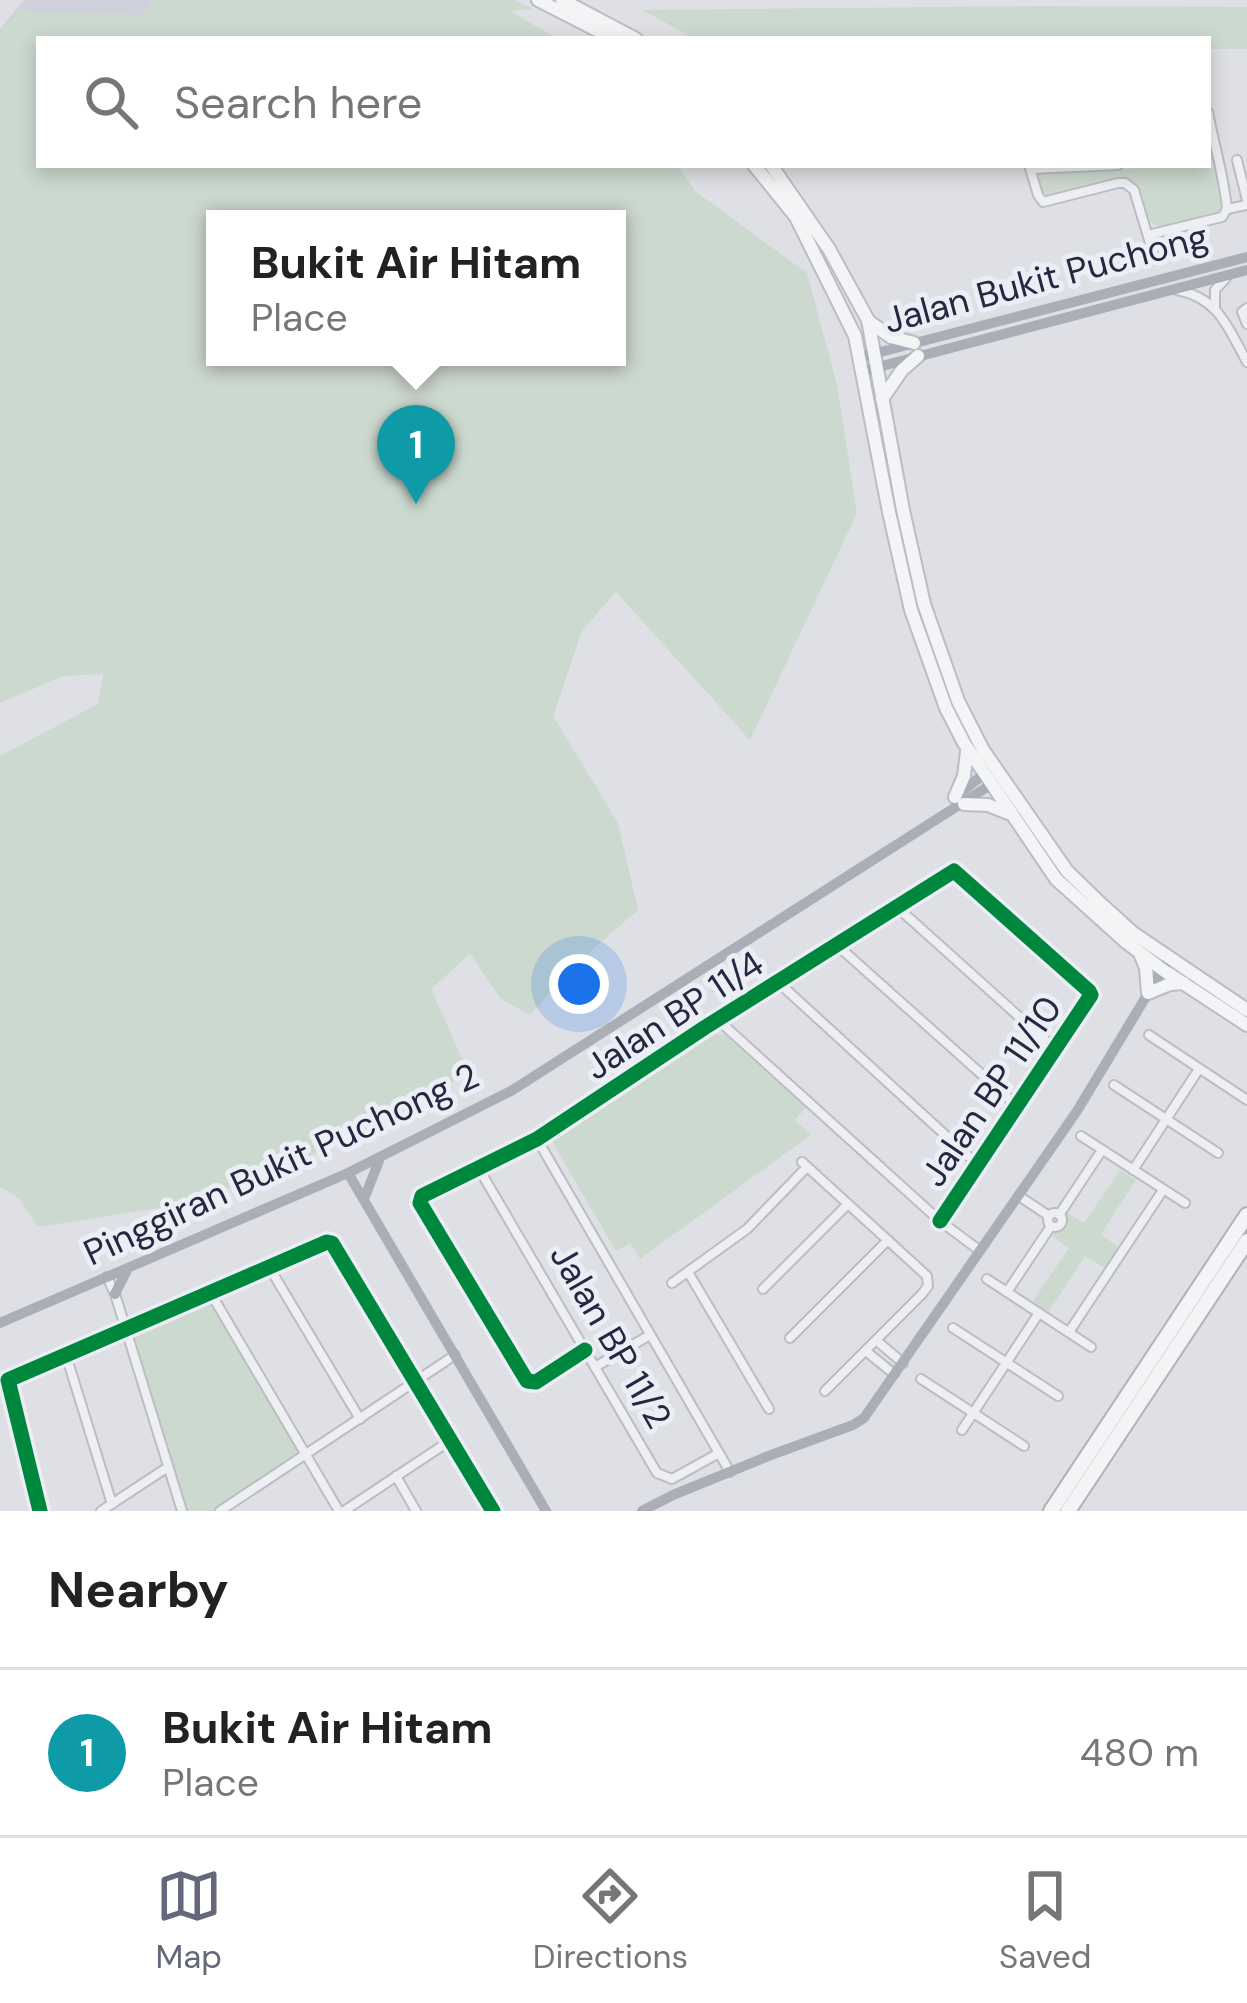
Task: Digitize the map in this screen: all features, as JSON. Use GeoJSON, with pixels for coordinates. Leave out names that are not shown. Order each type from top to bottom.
{"type":"FeatureCollection","features":[{"type":"Feature","properties":{"kind":"highway"},"geometry":{"type":"LineString","coordinates":[[1051,1511],[1247,1215]]}},
{"type":"Feature","properties":{"kind":"highway"},"geometry":{"type":"LineString","coordinates":[[1068,1511],[1247,1241]]}},
{"type":"Feature","properties":{"kind":"main road"},"geometry":{"type":"LineString","coordinates":[[550,1],[609,36]]}},
{"type":"Feature","properties":{"kind":"main road"},"geometry":{"type":"LineString","coordinates":[[550,1],[628,36]]}},
{"type":"Feature","properties":{"kind":"main road"},"geometry":{"type":"LineString","coordinates":[[757,168],[829,249],[868,320],[916,350],[882,399]]}},
{"type":"Feature","properties":{"kind":"main road"},"geometry":{"type":"LineString","coordinates":[[773,168],[801,214],[869,362],[882,399],[924,604],[958,701],[1009,813],[1056,879],[1138,951],[1247,1010]]}},
{"type":"Feature","properties":{"kind":"main road"},"geometry":{"type":"LineString","coordinates":[[868,320],[882,480],[911,610],[946,709],[968,748],[1067,871],[1185,982],[1247,1024]]}},
{"type":"Feature","properties":{"kind":"main road"},"geometry":{"type":"LineString","coordinates":[[968,748],[960,800],[1009,813]]}},
{"type":"Feature","properties":{"kind":"main road"},"geometry":{"type":"LineString","coordinates":[[1138,951],[1146,968],[1148,993],[1185,982]]}},
{"type":"Feature","properties":{"kind":"street"},"geometry":{"type":"LineString","coordinates":[[1227,208],[1247,203],[1237,160]]}},
{"type":"Feature","properties":{"kind":"street"},"geometry":{"type":"LineString","coordinates":[[1148,235],[1222,217],[1227,208],[1221,169],[1213,161]]}},
{"type":"Feature","properties":{"kind":"street"},"geometry":{"type":"LineString","coordinates":[[1030,168],[1043,202],[1118,183],[1130,186],[1154,260]]}},
{"type":"Feature","properties":{"kind":"street","name":"Jalan Bukit Puchong"},"geometry":{"type":"LineString","coordinates":[[916,350],[1247,252]]}},
{"type":"Feature","properties":{"kind":"street","name":"Jalan Bukit Puchong"},"geometry":{"type":"LineString","coordinates":[[869,362],[1061,319],[1247,270]]}},
{"type":"Feature","properties":{"kind":"street"},"geometry":{"type":"LineString","coordinates":[[1230,274],[1215,290],[1216,308],[1247,362]]}},
{"type":"Feature","properties":{"kind":"street"},"geometry":{"type":"LineString","coordinates":[[1174,289],[1193,293],[1216,308]]}},
{"type":"Feature","properties":{"kind":"street"},"geometry":{"type":"LineString","coordinates":[[1057,306],[1061,319]]}},
{"type":"Feature","properties":{"kind":"street"},"geometry":{"type":"LineString","coordinates":[[1244,310],[1247,324]]}},
{"type":"Feature","properties":{"kind":"street","name":"Pinggiran Bukit Puchong 2"},"geometry":{"type":"LineString","coordinates":[[0,1323],[348,1173],[511,1091],[944,814],[992,776]]}},
{"type":"Feature","properties":{"kind":"street","name":"Jalan BP 11/4"},"geometry":{"type":"LineString","coordinates":[[585,1350],[536,1382],[527,1381],[421,1199],[537,1139],[949,872],[1090,995]]}},
{"type":"Feature","properties":{"kind":"street"},"geometry":{"type":"LineString","coordinates":[[897,907],[1055,1049]]}},
{"type":"Feature","properties":{"kind":"street"},"geometry":{"type":"LineString","coordinates":[[838,946],[1017,1106]]}},
{"type":"Feature","properties":{"kind":"street"},"geometry":{"type":"LineString","coordinates":[[642,1511],[853,1425],[873,1408],[1077,1111],[1166,963]]}},
{"type":"Feature","properties":{"kind":"street"},"geometry":{"type":"LineString","coordinates":[[779,983],[978,1165]]}},
{"type":"Feature","properties":{"kind":"street","name":"Jalan BP 11/10"},"geometry":{"type":"LineString","coordinates":[[940,1221],[1090,995]]}},
{"type":"Feature","properties":{"kind":"street"},"geometry":{"type":"LineString","coordinates":[[718,1020],[940,1221],[980,1250]]}},
{"type":"Feature","properties":{"kind":"street"},"geometry":{"type":"LineString","coordinates":[[1149,1035],[1247,1100]]}},
{"type":"Feature","properties":{"kind":"street"},"geometry":{"type":"LineString","coordinates":[[1132,1169],[1199,1069]]}},
{"type":"Feature","properties":{"kind":"street"},"geometry":{"type":"LineString","coordinates":[[1114,1085],[1218,1153]]}},
{"type":"Feature","properties":{"kind":"street"},"geometry":{"type":"LineString","coordinates":[[1081,1136],[1185,1204]]}},
{"type":"Feature","properties":{"kind":"street"},"geometry":{"type":"LineString","coordinates":[[537,1139],[730,1472]]}},
{"type":"Feature","properties":{"kind":"street"},"geometry":{"type":"LineString","coordinates":[[1007,1292],[1102,1150]]}},
{"type":"Feature","properties":{"kind":"street"},"geometry":{"type":"LineString","coordinates":[[363,1197],[380,1158]]}},
{"type":"Feature","properties":{"kind":"street"},"geometry":{"type":"LineString","coordinates":[[672,1283],[747,1228],[804,1164],[927,1276],[928,1286],[825,1391]]}},
{"type":"Feature","properties":{"kind":"street","name":"Jalan BP 11/2"},"geometry":{"type":"LineString","coordinates":[[479,1168],[657,1473],[672,1479],[719,1454]]}},
{"type":"Feature","properties":{"kind":"street"},"geometry":{"type":"LineString","coordinates":[[348,1173],[546,1511]]}},
{"type":"Feature","properties":{"kind":"street"},"geometry":{"type":"LineString","coordinates":[[325,1183],[363,1197]]}},
{"type":"Feature","properties":{"kind":"street"},"geometry":{"type":"LineString","coordinates":[[1069,1332],[1163,1190]]}},
{"type":"Feature","properties":{"kind":"street"},"geometry":{"type":"LineString","coordinates":[[1018,1195],[1053,1219]]}},
{"type":"Feature","properties":{"kind":"street"},"geometry":{"type":"LineString","coordinates":[[763,1289],[848,1204]]}},
{"type":"Feature","properties":{"kind":"street"},"geometry":{"type":"LineString","coordinates":[[790,1338],[889,1240]]}},
{"type":"Feature","properties":{"kind":"street"},"geometry":{"type":"LineString","coordinates":[[40,1511],[8,1380],[330,1242],[493,1511]]}},
{"type":"Feature","properties":{"kind":"street"},"geometry":{"type":"LineString","coordinates":[[115,1294],[129,1267]]}},
{"type":"Feature","properties":{"kind":"street"},"geometry":{"type":"LineString","coordinates":[[268,1267],[359,1418]]}},
{"type":"Feature","properties":{"kind":"street"},"geometry":{"type":"LineString","coordinates":[[688,1272],[769,1409]]}},
{"type":"Feature","properties":{"kind":"street"},"geometry":{"type":"LineString","coordinates":[[107,1277],[182,1511]]}},
{"type":"Feature","properties":{"kind":"street"},"geometry":{"type":"LineString","coordinates":[[987,1279],[1091,1347]]}},
{"type":"Feature","properties":{"kind":"street"},"geometry":{"type":"LineString","coordinates":[[210,1292],[341,1511],[451,1440]]}},
{"type":"Feature","properties":{"kind":"street"},"geometry":{"type":"LineString","coordinates":[[962,1430],[1039,1313]]}},
{"type":"Feature","properties":{"kind":"street"},"geometry":{"type":"LineString","coordinates":[[953,1328],[1058,1396]]}},
{"type":"Feature","properties":{"kind":"street"},"geometry":{"type":"LineString","coordinates":[[595,1367],[650,1335]]}},
{"type":"Feature","properties":{"kind":"street"},"geometry":{"type":"LineString","coordinates":[[877,1341],[899,1369]]}},
{"type":"Feature","properties":{"kind":"street"},"geometry":{"type":"LineString","coordinates":[[867,1352],[899,1369]]}},
{"type":"Feature","properties":{"kind":"street"},"geometry":{"type":"LineString","coordinates":[[220,1511],[456,1354]]}},
{"type":"Feature","properties":{"kind":"street"},"geometry":{"type":"LineString","coordinates":[[66,1355],[112,1504]]}},
{"type":"Feature","properties":{"kind":"street"},"geometry":{"type":"LineString","coordinates":[[921,1379],[1024,1446]]}},
{"type":"Feature","properties":{"kind":"street"},"geometry":{"type":"LineString","coordinates":[[101,1511],[168,1467]]}},
{"type":"Feature","properties":{"kind":"street"},"geometry":{"type":"LineString","coordinates":[[396,1476],[416,1511]]}},
{"type":"Feature","properties":{"kind":"shaded area"},"geometry":{"type":"Polygon","coordinates":[[[24,0],[151,0],[143,17],[36,36],[36,40],[0,48],[0,29],[24,0]]]}},
{"type":"Feature","properties":{"kind":"shaded area"},"geometry":{"type":"Polygon","coordinates":[[[151,0],[514,0],[533,9],[510,11],[553,36],[36,36],[36,168],[679,168],[696,192],[807,273],[837,385],[857,513],[750,740],[616,592],[582,631],[553,716],[618,823],[638,910],[578,962],[530,1015],[501,999],[470,954],[431,989],[468,1072],[397,1121],[192,1203],[38,1227],[19,1198],[0,1187],[0,756],[98,704],[103,674],[64,676],[0,703],[0,32],[18,10],[143,15],[151,0]]]}},
{"type":"Feature","properties":{"kind":"shaded area"},"geometry":{"type":"Polygon","coordinates":[[[1247,7],[1247,49],[1211,49],[1211,36],[689,36],[643,10],[1247,7]]]}},
{"type":"Feature","properties":{"kind":"shaded area"},"geometry":{"type":"Polygon","coordinates":[[[1211,166],[1220,189],[1218,213],[1160,227],[1149,222],[1139,186],[1126,177],[1047,195],[1040,192],[1036,172],[1211,166]]]}},
{"type":"Feature","properties":{"kind":"shaded area"},"geometry":{"type":"Polygon","coordinates":[[[712,1034],[725,1035],[806,1108],[795,1120],[811,1135],[640,1259],[630,1243],[616,1251],[553,1143],[554,1136],[712,1034]]]}},
{"type":"Feature","properties":{"kind":"shaded area"},"geometry":{"type":"Polygon","coordinates":[[[1120,1170],[1136,1180],[1101,1234],[1118,1247],[1105,1268],[1085,1256],[1048,1313],[1033,1301],[1069,1248],[1052,1236],[1065,1223],[1066,1212],[1084,1223],[1120,1170]]]}},
{"type":"Feature","properties":{"kind":"shaded area"},"geometry":{"type":"Polygon","coordinates":[[[210,1292],[306,1454],[220,1511],[182,1511],[124,1329],[210,1292]]]}},
{"type":"Feature","properties":{"kind":"cycle path"},"geometry":{"type":"LineString","coordinates":[[585,1350],[536,1382],[527,1381],[420,1203],[422,1196],[537,1139],[954,871],[1091,995],[940,1221]]}},
{"type":"Feature","properties":{"kind":"cycle path"},"geometry":{"type":"LineString","coordinates":[[40,1511],[8,1380],[327,1242],[332,1243],[493,1511]]}},
{"type":"Feature","properties":{"kind":"place","name":"Bukit Air Hitam"},"geometry":{"type":"Point","coordinates":[416,504]}}]}
